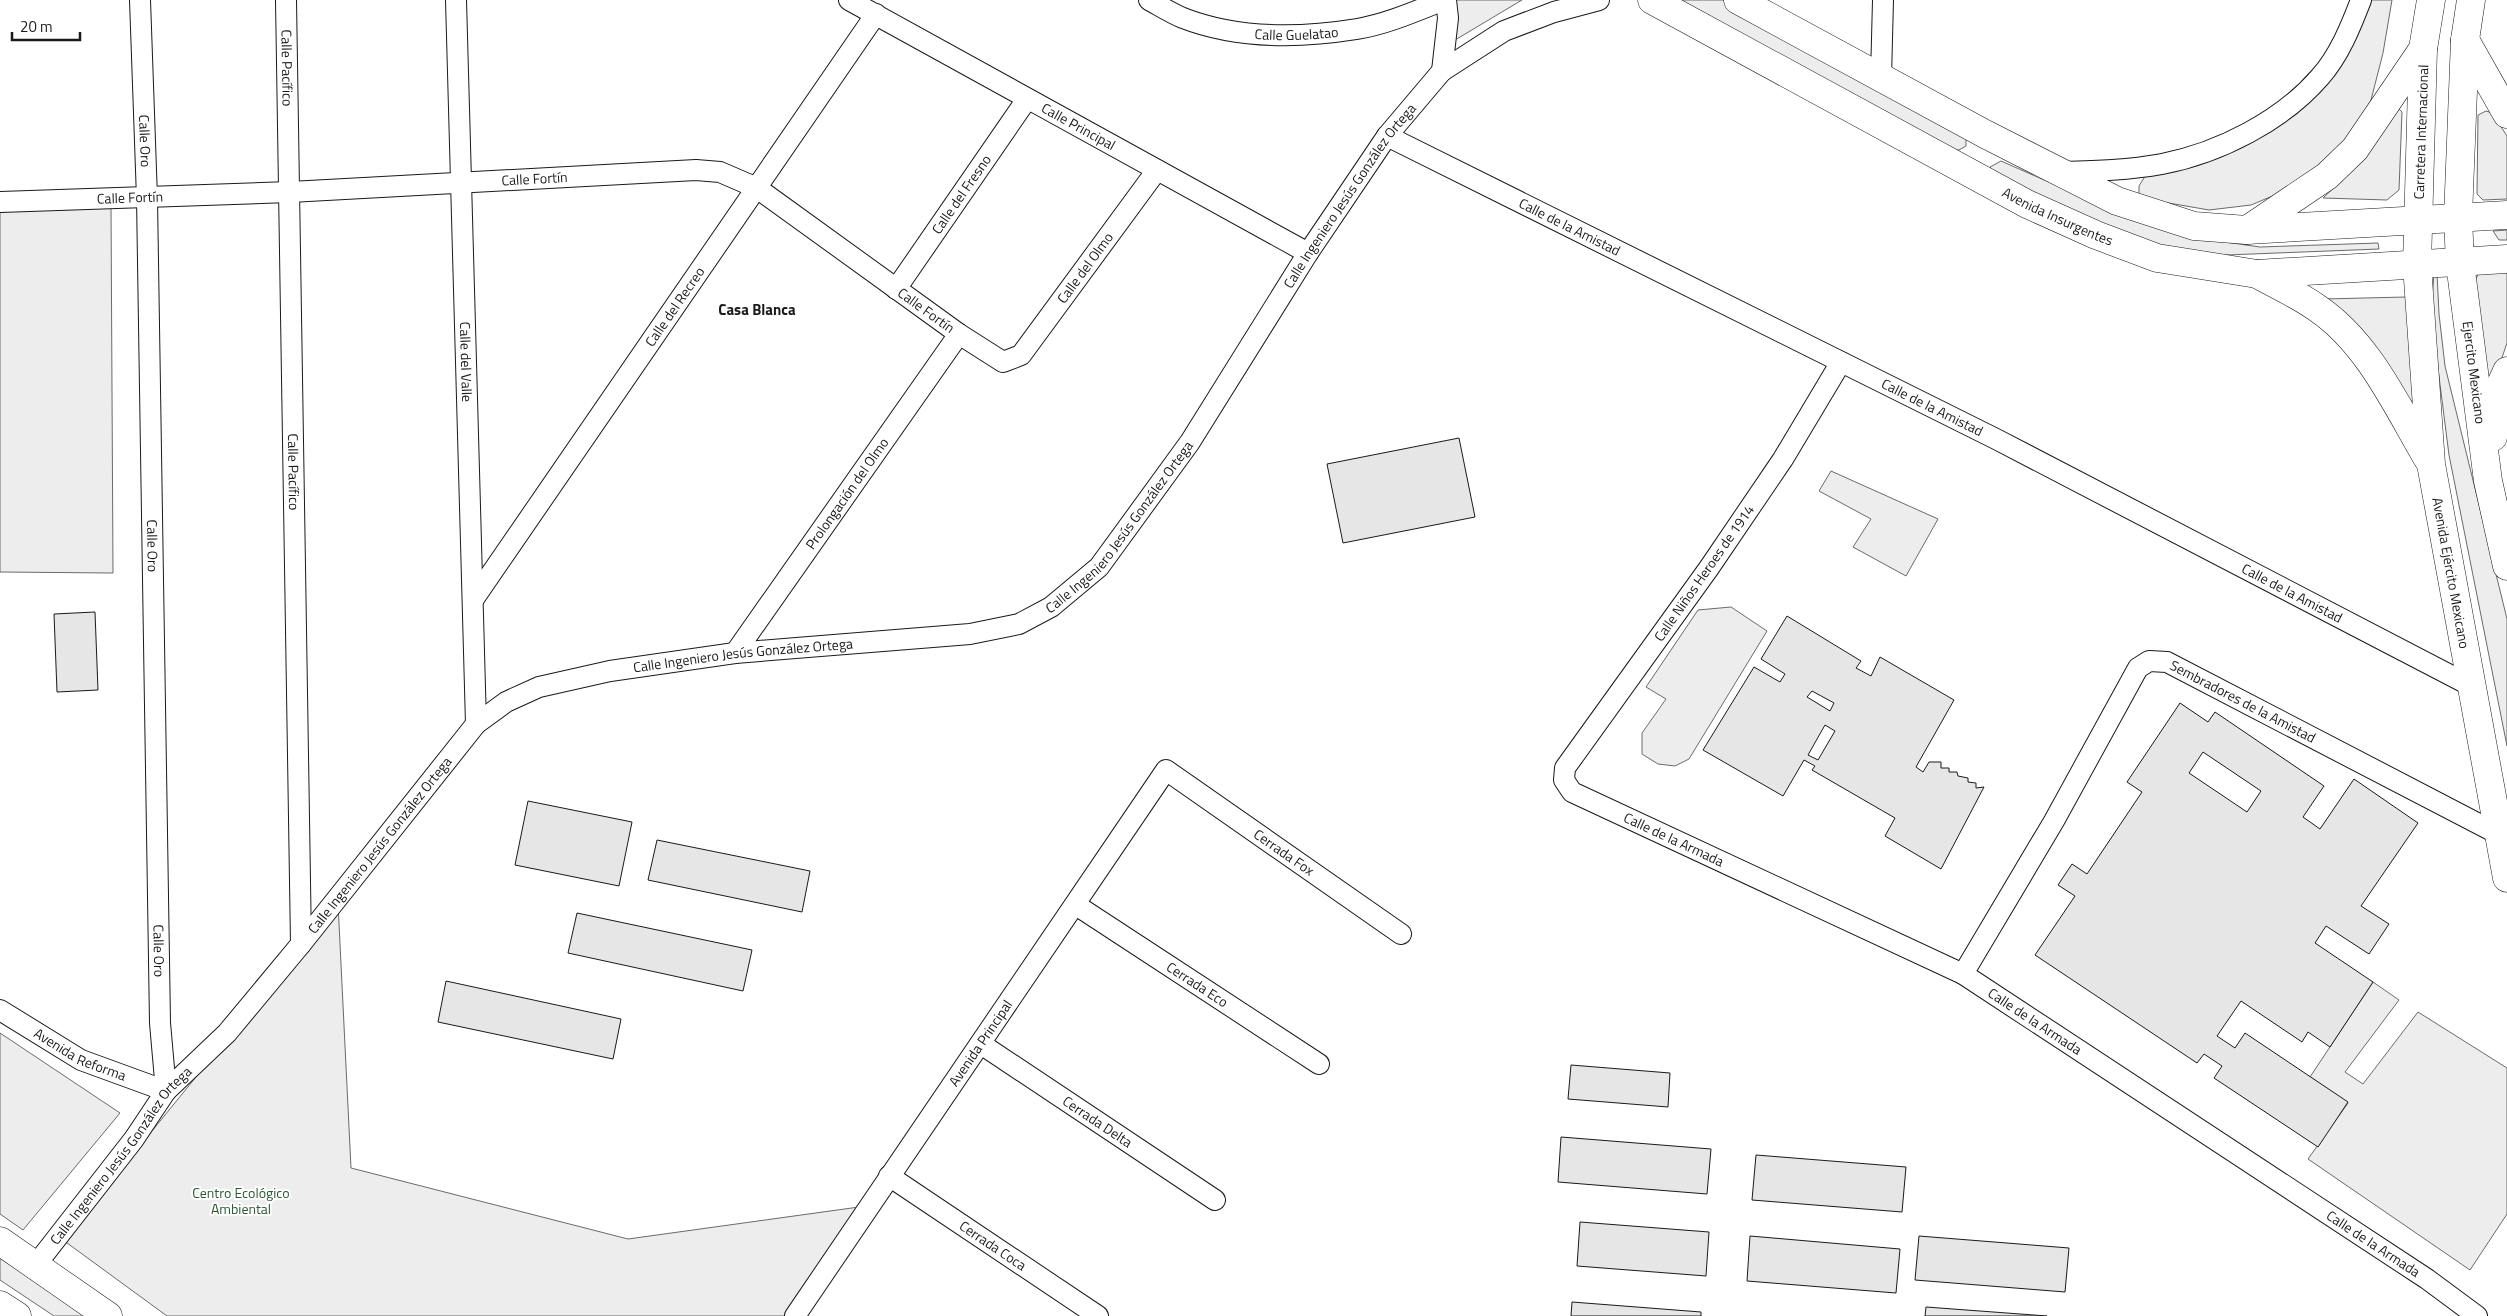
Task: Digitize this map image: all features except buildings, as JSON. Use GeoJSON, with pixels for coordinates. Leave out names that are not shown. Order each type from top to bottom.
{"type":"FeatureCollection","features":[{"type":"Feature","properties":{"kind":"main road","name":"Avenida Insurgentes"},"geometry":{"type":"LineString","coordinates":[[1652,0],[2027,204],[2096,235],[2157,258],[2257,274],[2507,259]]}},
{"type":"Feature","properties":{"kind":"main road"},"geometry":{"type":"LineString","coordinates":[[1738,0],[1985,134],[2117,201],[2194,226],[2247,230],[2507,215]]}},
{"type":"Feature","properties":{"kind":"main road","name":"Carretera Internacional"},"geometry":{"type":"LineString","coordinates":[[2418,265],[2423,49],[2431,0]]}},
{"type":"Feature","properties":{"kind":"main road"},"geometry":{"type":"LineString","coordinates":[[2460,263],[2458,217],[2465,40],[2471,0]]}},
{"type":"Feature","properties":{"kind":"main road"},"geometry":{"type":"LineString","coordinates":[[2465,40],[2507,114]]}},
{"type":"Feature","properties":{"kind":"main road"},"geometry":{"type":"LineString","coordinates":[[2247,230],[2327,176],[2356,149],[2423,49]]}},
{"type":"Feature","properties":{"kind":"main road"},"geometry":{"type":"LineString","coordinates":[[1969,174],[1985,134]]}},
{"type":"Feature","properties":{"kind":"main road","name":"Ejercito Mexicano"},"geometry":{"type":"LineString","coordinates":[[2460,263],[2488,481]]}},
{"type":"Feature","properties":{"kind":"main road","name":"Avenida Ejército Mexicano"},"geometry":{"type":"LineString","coordinates":[[2418,265],[2431,464],[2507,878]]}},
{"type":"Feature","properties":{"kind":"main road"},"geometry":{"type":"LineString","coordinates":[[2257,274],[2317,308],[2346,332],[2363,352],[2431,464]]}},
{"type":"Feature","properties":{"kind":"main road"},"geometry":{"type":"LineString","coordinates":[[2507,371],[2498,391],[2488,481],[2507,566]]}},
{"type":"Feature","properties":{"kind":"main road"},"geometry":{"type":"LineString","coordinates":[[0,1241],[108,1316]]}},
{"type":"Feature","properties":{"kind":"main road"},"geometry":{"type":"LineString","coordinates":[[0,1304],[17,1316]]}},
{"type":"Feature","properties":{"kind":"street","name":"Calle Oro"},"geometry":{"type":"LineString","coordinates":[[140,0],[147,198],[160,1023],[166,1091]]}},
{"type":"Feature","properties":{"kind":"street","name":"Calle Pacífico"},"geometry":{"type":"LineString","coordinates":[[286,0],[302,944]]}},
{"type":"Feature","properties":{"kind":"street","name":"Calle del Valle"},"geometry":{"type":"LineString","coordinates":[[456,0],[476,724]]}},
{"type":"Feature","properties":{"kind":"street","name":"Calle Principal"},"geometry":{"type":"LineString","coordinates":[[849,0],[1308,253]]}},
{"type":"Feature","properties":{"kind":"street","name":"Calle Guelatao"},"geometry":{"type":"LineString","coordinates":[[1149,0],[1183,18],[1235,31],[1290,35],[1358,28],[1402,16],[1445,0]]}},
{"type":"Feature","properties":{"kind":"street"},"geometry":{"type":"LineString","coordinates":[[1442,71],[1448,18],[1445,0]]}},
{"type":"Feature","properties":{"kind":"street","name":"Calle Ingeniero Jesús González Ortega"},"geometry":{"type":"LineString","coordinates":[[35,1266],[134,1139],[166,1091],[228,1034],[302,944],[476,724],[506,702],[539,687],[610,671],[735,653],[970,634],[1019,624],[1051,607],[1099,567],[1190,442],[1308,253],[1387,136],[1442,71],[1504,31],[1554,12],[1600,0]]}},
{"type":"Feature","properties":{"kind":"street"},"geometry":{"type":"LineString","coordinates":[[1882,78],[1883,0]]}},
{"type":"Feature","properties":{"kind":"street"},"geometry":{"type":"LineString","coordinates":[[2062,172],[2119,170],[2163,164],[2205,151],[2247,134],[2289,106],[2321,77],[2347,35],[2361,0]]}},
{"type":"Feature","properties":{"kind":"street","name":"Calle del Recreo"},"geometry":{"type":"LineString","coordinates":[[473,600],[876,14]]}},
{"type":"Feature","properties":{"kind":"street","name":"Calle del Fresno"},"geometry":{"type":"LineString","coordinates":[[896,288],[1028,99]]}},
{"type":"Feature","properties":{"kind":"street","name":"Calle de la Amistad"},"geometry":{"type":"LineString","coordinates":[[1387,136],[1996,439],[2473,687]]}},
{"type":"Feature","properties":{"kind":"street","name":"Calle Fortín"},"geometry":{"type":"LineString","coordinates":[[0,202],[290,192],[696,170],[720,172],[756,188],[959,334],[1003,362],[1010,361]]}},
{"type":"Feature","properties":{"kind":"street","name":"Calle del Olmo"},"geometry":{"type":"LineString","coordinates":[[1010,361],[1020,355],[1157,170]]}},
{"type":"Feature","properties":{"kind":"street","name":"Prolongación del Olmo"},"geometry":{"type":"LineString","coordinates":[[735,653],[959,334]]}},
{"type":"Feature","properties":{"kind":"street","name":"Calle Niños Heroes de 1914"},"geometry":{"type":"LineString","coordinates":[[1564,780],[1565,768],[1709,568],[1768,482],[1840,362]]}},
{"type":"Feature","properties":{"kind":"street","name":"Sembradores de la Amistad"},"geometry":{"type":"LineString","coordinates":[[1963,974],[2054,821],[2138,668],[2149,661],[2167,662],[2498,834]]}},
{"type":"Feature","properties":{"kind":"street","name":"Avenida Principal"},"geometry":{"type":"LineString","coordinates":[[803,1313],[889,1176],[1076,905],[1166,770]]}},
{"type":"Feature","properties":{"kind":"street","name":"Cerrada Fox"},"geometry":{"type":"LineString","coordinates":[[1166,770],[1401,934]]}},
{"type":"Feature","properties":{"kind":"street","name":"Calle de la Armada"},"geometry":{"type":"LineString","coordinates":[[1564,780],[1572,792],[1963,974],[2427,1279],[2477,1316]]}},
{"type":"Feature","properties":{"kind":"street","name":"Cerrada Eco"},"geometry":{"type":"LineString","coordinates":[[1076,905],[1319,1064]]}},
{"type":"Feature","properties":{"kind":"street","name":"Avenida Reforma"},"geometry":{"type":"LineString","coordinates":[[0,1010],[82,1060],[166,1091]]}},
{"type":"Feature","properties":{"kind":"street","name":"Cerrada Delta"},"geometry":{"type":"LineString","coordinates":[[981,1044],[1215,1200]]}},
{"type":"Feature","properties":{"kind":"street","name":"Cerrada Coca"},"geometry":{"type":"LineString","coordinates":[[889,1176],[1098,1316]]}},
{"type":"Feature","properties":{"kind":"shaded area"},"geometry":{"type":"Polygon","coordinates":[[[1453,0],[1522,0],[1455,40],[1453,0]]]}},
{"type":"Feature","properties":{"kind":"shaded area"},"geometry":{"type":"Polygon","coordinates":[[[1681,0],[1723,0],[1966,134],[1966,146],[1959,150],[1952,150],[1681,0]]]}},
{"type":"Feature","properties":{"kind":"shaded area"},"geometry":{"type":"Polygon","coordinates":[[[2366,0],[2392,0],[2383,53],[2371,100],[2358,125],[2339,150],[2282,192],[2251,205],[2209,210],[2157,201],[2139,194],[2139,186],[2147,173],[2287,117],[2366,0]]]}},
{"type":"Feature","properties":{"kind":"shaded area"},"geometry":{"type":"Polygon","coordinates":[[[2397,107],[2402,112],[2399,190],[2387,200],[2323,198],[2362,161],[2397,107]]]}},
{"type":"Feature","properties":{"kind":"shaded area"},"geometry":{"type":"Polygon","coordinates":[[[2486,111],[2492,113],[2507,136],[2507,199],[2483,200],[2477,194],[2478,115],[2486,111]]]}},
{"type":"Feature","properties":{"kind":"shaded area"},"geometry":{"type":"Polygon","coordinates":[[[2001,161],[2101,205],[2190,237],[2260,247],[2378,243],[2379,249],[2201,256],[2146,244],[1992,178],[1990,167],[2001,161]]]}},
{"type":"Feature","properties":{"kind":"shaded area"},"geometry":{"type":"Polygon","coordinates":[[[111,205],[113,573],[0,572],[0,209],[111,205]]]}},
{"type":"Feature","properties":{"kind":"shaded area"},"geometry":{"type":"Polygon","coordinates":[[[2507,230],[2507,240],[2499,240],[2493,231],[2507,230]]]}},
{"type":"Feature","properties":{"kind":"shaded area"},"geometry":{"type":"Polygon","coordinates":[[[2507,269],[2507,343],[2495,378],[2486,375],[2474,282],[2480,271],[2507,269]]]}},
{"type":"Feature","properties":{"kind":"shaded area"},"geometry":{"type":"Polygon","coordinates":[[[2434,273],[2437,273],[2439,314],[2445,366],[2507,619],[2507,746],[2449,455],[2431,314],[2434,273]]]}},
{"type":"Feature","properties":{"kind":"shaded area"},"geometry":{"type":"Polygon","coordinates":[[[2406,297],[2419,401],[2410,401],[2323,299],[2406,297]]]}},
{"type":"Feature","properties":{"kind":"shaded area"},"geometry":{"type":"Polygon","coordinates":[[[1831,471],[1938,519],[1906,576],[1853,547],[1871,519],[1819,491],[1831,471]]]}},
{"type":"Feature","properties":{"kind":"shaded area"},"geometry":{"type":"Polygon","coordinates":[[[1731,607],[1767,631],[1689,759],[1675,766],[1658,764],[1642,754],[1642,733],[1666,699],[1646,687],[1698,610],[1731,607]]]}},
{"type":"Feature","properties":{"kind":"shaded area","name":"Centro Ecológico Ambiental"},"geometry":{"type":"Polygon","coordinates":[[[338,903],[351,1168],[628,1239],[859,1207],[784,1316],[167,1316],[63,1240],[338,903]]]}},
{"type":"Feature","properties":{"kind":"shaded area"},"geometry":{"type":"Polygon","coordinates":[[[2373,982],[2399,1000],[2345,1072],[2363,1084],[2418,1012],[2507,1068],[2507,1214],[2470,1270],[2308,1159],[2348,1103],[2310,1077],[2373,982]]]}},
{"type":"Feature","properties":{"kind":"shaded area"},"geometry":{"type":"Polygon","coordinates":[[[0,1033],[120,1113],[23,1230],[0,1214],[0,1033]]]}},
{"type":"Feature","properties":{"kind":"shaded area"},"geometry":{"type":"Polygon","coordinates":[[[0,1243],[109,1316],[54,1316],[0,1280],[0,1243]]]}},
{"type":"Feature","properties":{"kind":"district","name":"Casa Blanca"},"geometry":{"type":"Point","coordinates":[757,310]}}]}
